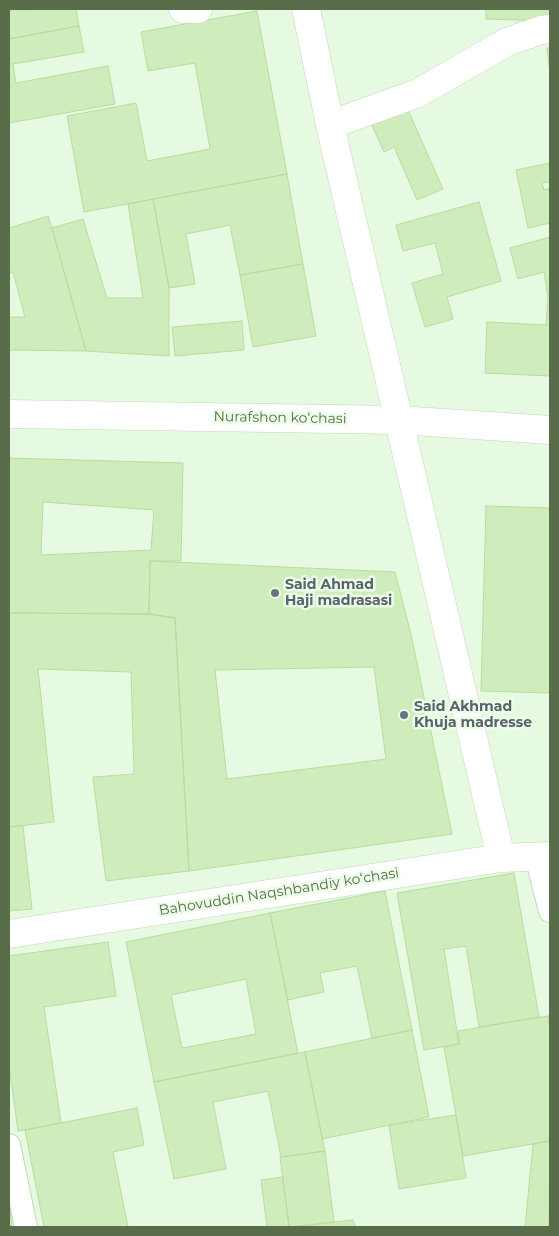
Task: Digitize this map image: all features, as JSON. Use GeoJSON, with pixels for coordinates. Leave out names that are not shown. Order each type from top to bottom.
{"type":"FeatureCollection","features":[{"type":"Feature","properties":{"kind":"street"},"geometry":{"type":"LineString","coordinates":[[183,9],[198,9]]}},
{"type":"Feature","properties":{"kind":"street"},"geometry":{"type":"LineString","coordinates":[[306,9],[330,125],[501,858]]}},
{"type":"Feature","properties":{"kind":"street"},"geometry":{"type":"LineString","coordinates":[[330,125],[418,93],[507,42],[541,30],[550,29]]}},
{"type":"Feature","properties":{"kind":"street","name":"Nurafshon koʻchasi"},"geometry":{"type":"LineString","coordinates":[[9,414],[399,420],[550,430]]}},
{"type":"Feature","properties":{"kind":"street","name":"Bahovuddin Naqshbandiy koʻchasi"},"geometry":{"type":"LineString","coordinates":[[9,934],[501,858],[543,856]]}},
{"type":"Feature","properties":{"kind":"lane"},"geometry":{"type":"LineString","coordinates":[[543,856],[550,911]]}},
{"type":"Feature","properties":{"kind":"lane"},"geometry":{"type":"LineString","coordinates":[[9,1145],[26,1227]]}},
{"type":"Feature","properties":{"kind":"building"},"geometry":{"type":"Polygon","coordinates":[[[76,9],[79,26],[9,39],[9,10],[76,9]]]}},
{"type":"Feature","properties":{"kind":"building"},"geometry":{"type":"Polygon","coordinates":[[[486,9],[550,9],[550,21],[486,19],[486,9]]]}},
{"type":"Feature","properties":{"kind":"building"},"geometry":{"type":"Polygon","coordinates":[[[257,11],[287,174],[84,212],[67,116],[136,103],[147,161],[210,149],[195,63],[148,71],[141,32],[257,11]]]}},
{"type":"Feature","properties":{"kind":"building"},"geometry":{"type":"Polygon","coordinates":[[[79,26],[84,52],[13,64],[16,83],[108,66],[115,104],[9,123],[9,39],[79,26]]]}},
{"type":"Feature","properties":{"kind":"building"},"geometry":{"type":"Polygon","coordinates":[[[547,48],[550,48],[550,74],[547,48]]]}},
{"type":"Feature","properties":{"kind":"building"},"geometry":{"type":"Polygon","coordinates":[[[405,103],[443,189],[417,200],[394,147],[384,152],[369,119],[405,103]]]}},
{"type":"Feature","properties":{"kind":"building"},"geometry":{"type":"Polygon","coordinates":[[[550,163],[550,182],[542,183],[544,190],[550,188],[550,223],[528,228],[516,170],[550,163]]]}},
{"type":"Feature","properties":{"kind":"building"},"geometry":{"type":"Polygon","coordinates":[[[287,174],[303,264],[240,275],[230,225],[186,234],[195,284],[169,288],[153,199],[287,174]]]}},
{"type":"Feature","properties":{"kind":"building"},"geometry":{"type":"Polygon","coordinates":[[[153,199],[169,288],[169,356],[86,351],[52,228],[83,219],[107,298],[143,298],[128,204],[153,199]]]}},
{"type":"Feature","properties":{"kind":"building"},"geometry":{"type":"Polygon","coordinates":[[[479,202],[501,281],[447,297],[453,319],[425,327],[412,283],[443,274],[435,243],[403,251],[396,225],[479,202]]]}},
{"type":"Feature","properties":{"kind":"building"},"geometry":{"type":"Polygon","coordinates":[[[48,216],[86,351],[9,350],[9,317],[25,317],[13,272],[9,274],[9,228],[48,216]]]}},
{"type":"Feature","properties":{"kind":"building"},"geometry":{"type":"Polygon","coordinates":[[[550,237],[550,376],[485,373],[487,322],[546,325],[548,297],[544,272],[518,279],[510,248],[550,237]]]}},
{"type":"Feature","properties":{"kind":"building"},"geometry":{"type":"Polygon","coordinates":[[[303,264],[316,336],[253,347],[240,275],[303,264]]]}},
{"type":"Feature","properties":{"kind":"building"},"geometry":{"type":"Polygon","coordinates":[[[242,321],[244,350],[175,356],[172,327],[242,321]]]}},
{"type":"Feature","properties":{"kind":"building"},"geometry":{"type":"Polygon","coordinates":[[[9,458],[183,463],[181,561],[150,561],[149,614],[9,613],[9,458]],[[43,502],[41,555],[151,550],[154,510],[43,502]]]}},
{"type":"Feature","properties":{"kind":"building"},"geometry":{"type":"Polygon","coordinates":[[[486,506],[550,508],[550,693],[481,691],[486,506]]]}},
{"type":"Feature","properties":{"kind":"building","name":"Said Akhmad Khuja madresse"},"geometry":{"type":"Polygon","coordinates":[[[150,561],[395,572],[411,634],[452,834],[189,871],[175,618],[149,614],[150,561]],[[374,667],[215,670],[227,779],[386,759],[374,667]]]}},
{"type":"Feature","properties":{"kind":"building"},"geometry":{"type":"Polygon","coordinates":[[[9,613],[149,614],[175,618],[189,871],[106,881],[93,777],[134,774],[131,672],[38,669],[54,822],[9,827],[9,613]]]}},
{"type":"Feature","properties":{"kind":"building"},"geometry":{"type":"Polygon","coordinates":[[[23,826],[32,909],[9,911],[9,827],[23,826]]]}},
{"type":"Feature","properties":{"kind":"building"},"geometry":{"type":"Polygon","coordinates":[[[514,873],[539,1017],[479,1027],[466,946],[444,949],[459,1044],[424,1050],[397,893],[514,873]]]}},
{"type":"Feature","properties":{"kind":"building"},"geometry":{"type":"Polygon","coordinates":[[[385,891],[412,1030],[372,1038],[357,966],[320,973],[324,992],[288,1000],[270,913],[385,891]]]}},
{"type":"Feature","properties":{"kind":"building"},"geometry":{"type":"Polygon","coordinates":[[[270,913],[298,1053],[154,1082],[126,942],[270,913]],[[246,979],[171,995],[182,1048],[256,1034],[246,979]]]}},
{"type":"Feature","properties":{"kind":"building"},"geometry":{"type":"Polygon","coordinates":[[[108,942],[116,996],[44,1007],[61,1123],[18,1131],[9,1066],[9,956],[108,942]]]}},
{"type":"Feature","properties":{"kind":"building"},"geometry":{"type":"Polygon","coordinates":[[[548,1016],[550,1027],[550,1141],[463,1156],[444,1047],[459,1044],[458,1031],[548,1016]]]}},
{"type":"Feature","properties":{"kind":"building"},"geometry":{"type":"Polygon","coordinates":[[[412,1030],[429,1117],[322,1139],[305,1052],[412,1030]]]}},
{"type":"Feature","properties":{"kind":"building"},"geometry":{"type":"Polygon","coordinates":[[[305,1052],[325,1151],[281,1157],[268,1091],[213,1102],[226,1169],[174,1179],[154,1082],[305,1052]]]}},
{"type":"Feature","properties":{"kind":"building"},"geometry":{"type":"Polygon","coordinates":[[[137,1108],[144,1145],[113,1152],[128,1227],[44,1227],[25,1130],[137,1108]]]}},
{"type":"Feature","properties":{"kind":"building"},"geometry":{"type":"Polygon","coordinates":[[[456,1115],[466,1178],[399,1189],[389,1125],[456,1115]]]}},
{"type":"Feature","properties":{"kind":"building"},"geometry":{"type":"Polygon","coordinates":[[[550,1141],[549,1227],[525,1227],[533,1144],[550,1141]]]}},
{"type":"Feature","properties":{"kind":"building"},"geometry":{"type":"Polygon","coordinates":[[[325,1151],[334,1222],[289,1227],[280,1157],[325,1151]]]}},
{"type":"Feature","properties":{"kind":"building"},"geometry":{"type":"Polygon","coordinates":[[[283,1177],[289,1227],[267,1227],[261,1180],[283,1177]]]}},
{"type":"Feature","properties":{"kind":"building"},"geometry":{"type":"Polygon","coordinates":[[[9,1201],[12,1227],[9,1227],[9,1201]]]}},
{"type":"Feature","properties":{"kind":"building"},"geometry":{"type":"Polygon","coordinates":[[[353,1220],[355,1227],[296,1227],[334,1222],[353,1220]]]}},
{"type":"Feature","properties":{"kind":"place","name":"Said Ahmad Haji madrasasi"},"geometry":{"type":"Point","coordinates":[275,593]}},
{"type":"Feature","properties":{"kind":"place","name":"Said Akhmad Khuja madresse"},"geometry":{"type":"Point","coordinates":[404,715]}}]}
